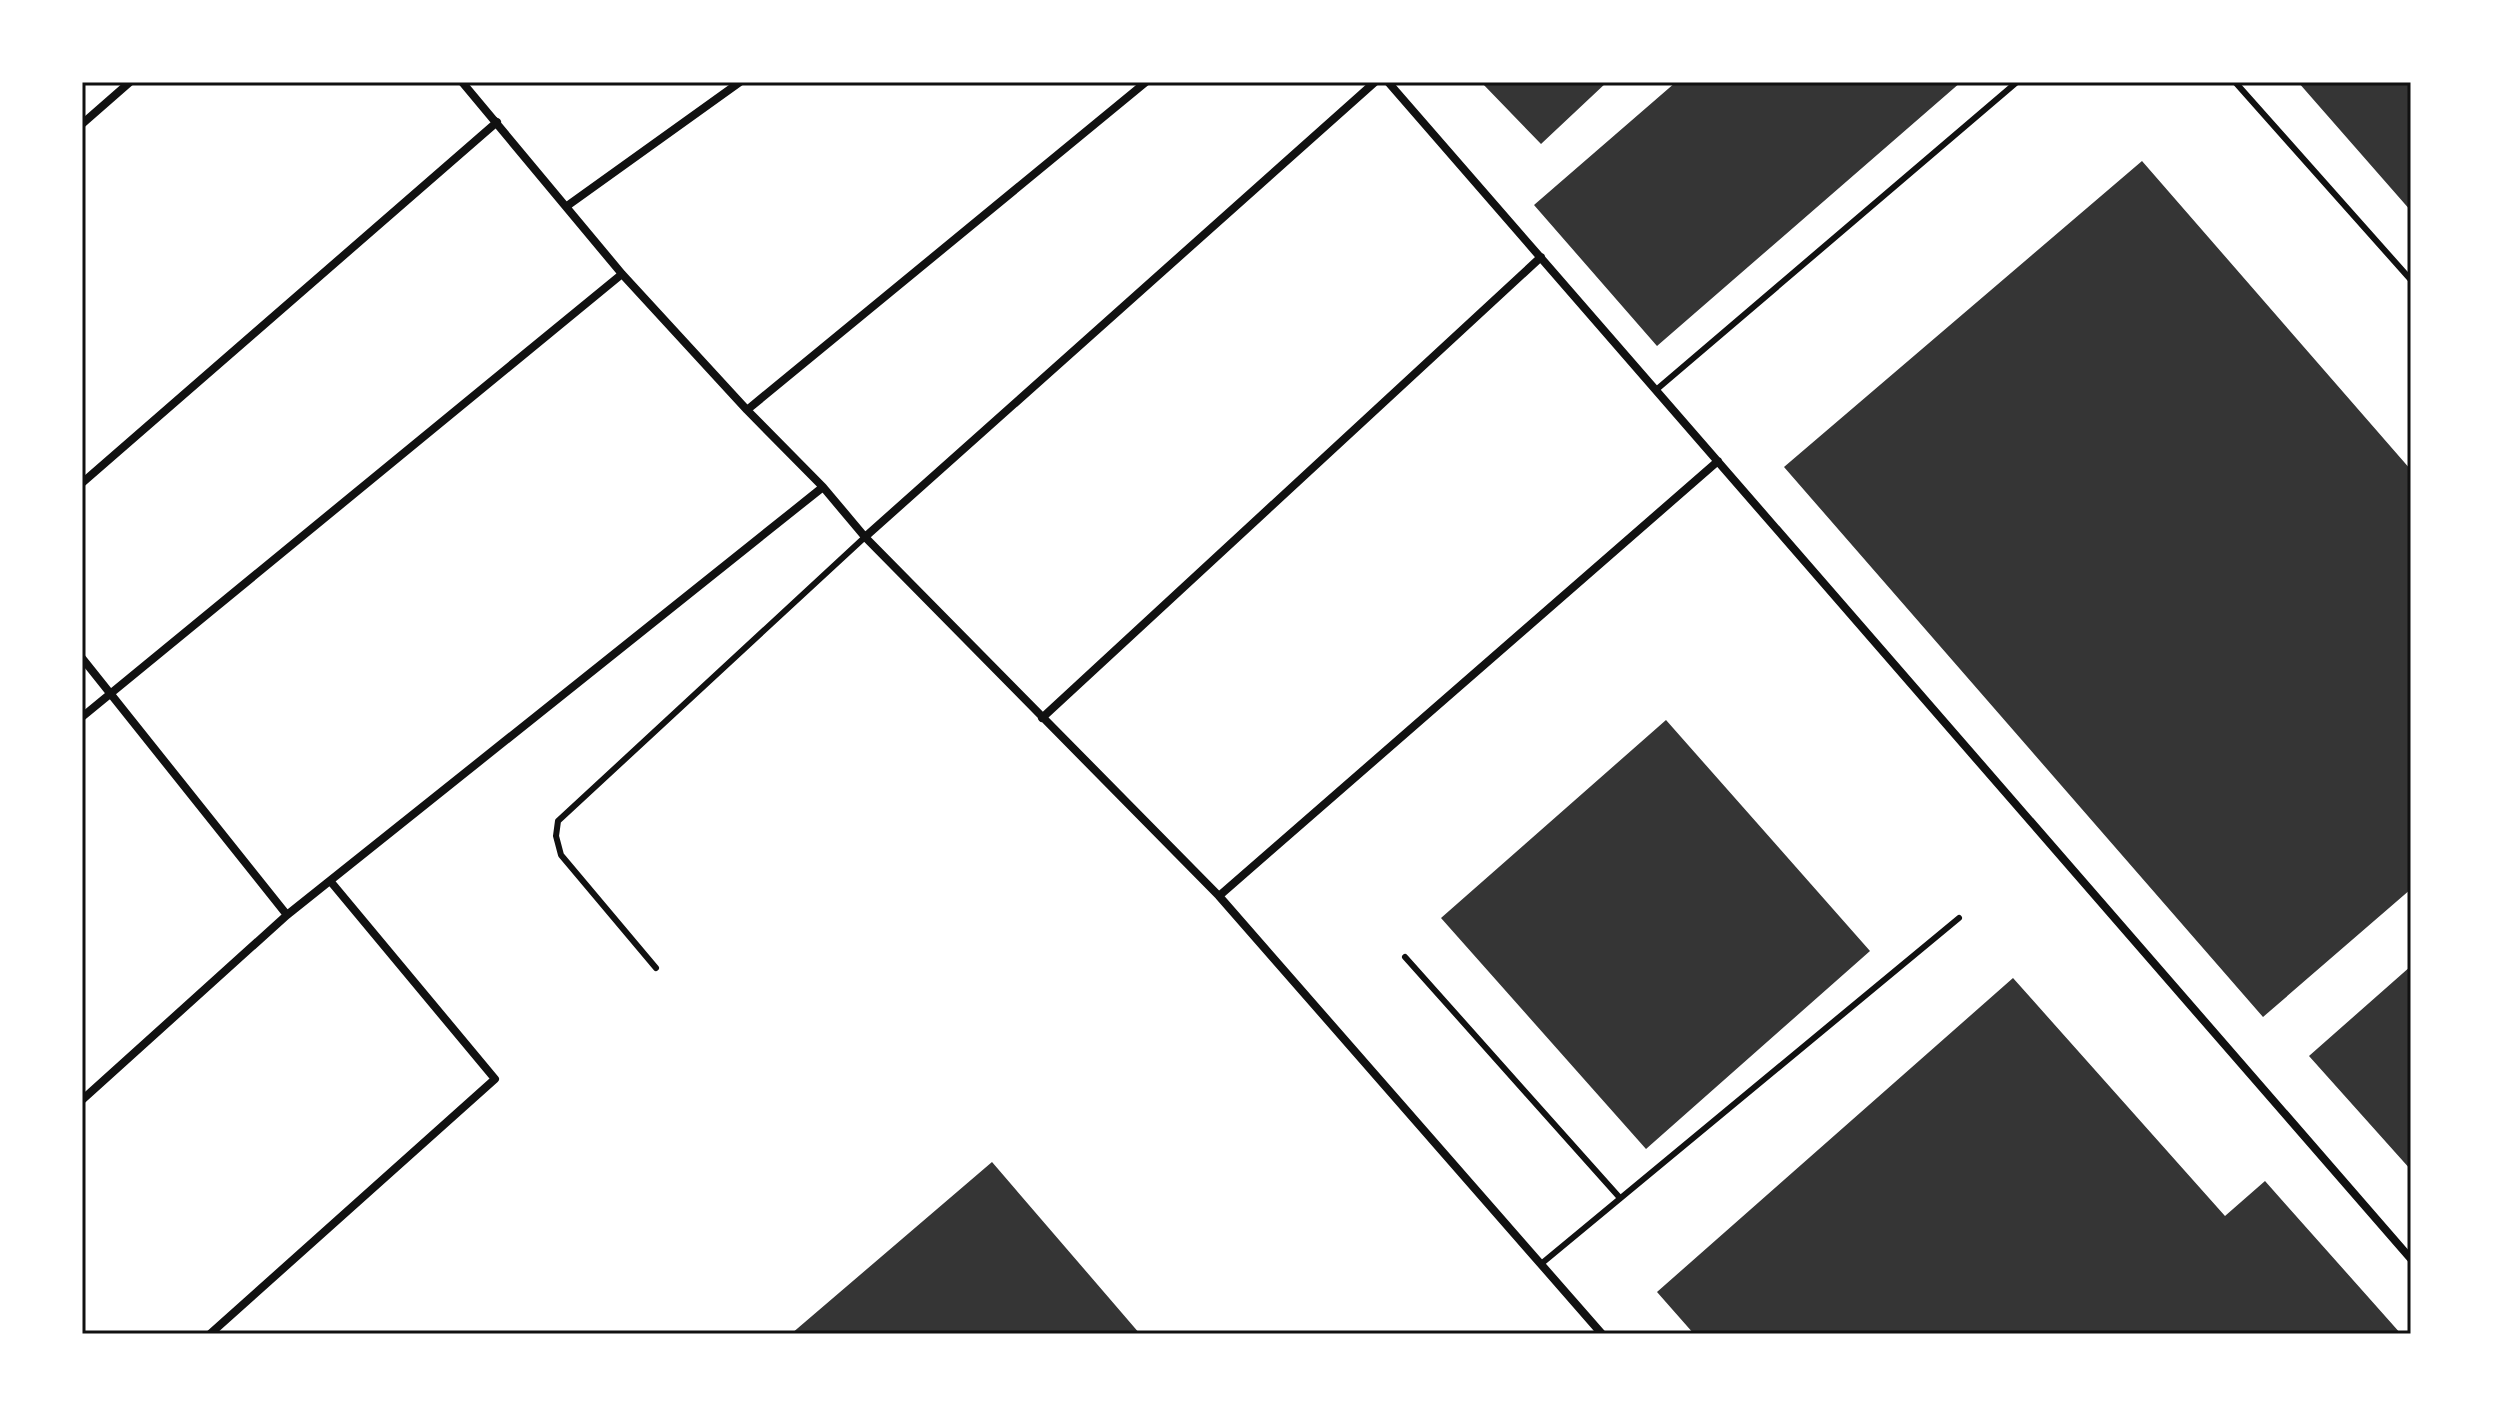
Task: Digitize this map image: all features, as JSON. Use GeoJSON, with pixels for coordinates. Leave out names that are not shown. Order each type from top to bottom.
{"type":"FeatureCollection","features":[{"type":"Feature","properties":{"kind":"street"},"geometry":{"type":"LineString","coordinates":[[82,124],[130,82]]}},
{"type":"Feature","properties":{"kind":"street"},"geometry":{"type":"LineString","coordinates":[[462,82],[622,274],[747,410],[823,487],[865,537],[1219,896],[1602,1334]]}},
{"type":"Feature","properties":{"kind":"street"},"geometry":{"type":"LineString","coordinates":[[567,206],[740,82]]}},
{"type":"Feature","properties":{"kind":"street"},"geometry":{"type":"LineString","coordinates":[[747,410],[1146,82]]}},
{"type":"Feature","properties":{"kind":"street"},"geometry":{"type":"LineString","coordinates":[[865,537],[1375,82]]}},
{"type":"Feature","properties":{"kind":"street"},"geometry":{"type":"LineString","coordinates":[[1388,82],[2411,1259]]}},
{"type":"Feature","properties":{"kind":"street"},"geometry":{"type":"LineString","coordinates":[[82,483],[497,122]]}},
{"type":"Feature","properties":{"kind":"street"},"geometry":{"type":"LineString","coordinates":[[1042,718],[1541,257]]}},
{"type":"Feature","properties":{"kind":"street"},"geometry":{"type":"LineString","coordinates":[[82,717],[622,274]]}},
{"type":"Feature","properties":{"kind":"street"},"geometry":{"type":"LineString","coordinates":[[1219,896],[1718,461]]}},
{"type":"Feature","properties":{"kind":"street"},"geometry":{"type":"LineString","coordinates":[[82,1100],[287,915],[823,487]]}},
{"type":"Feature","properties":{"kind":"street"},"geometry":{"type":"LineString","coordinates":[[82,658],[287,915]]}},
{"type":"Feature","properties":{"kind":"street"},"geometry":{"type":"LineString","coordinates":[[210,1334],[495,1079],[331,882]]}},
{"type":"Feature","properties":{"kind":"lane"},"geometry":{"type":"LineString","coordinates":[[1656,390],[2017,82]]}},
{"type":"Feature","properties":{"kind":"lane"},"geometry":{"type":"LineString","coordinates":[[2235,82],[2411,280]]}},
{"type":"Feature","properties":{"kind":"lane"},"geometry":{"type":"LineString","coordinates":[[656,968],[561,855],[556,836],[558,821],[865,537]]}},
{"type":"Feature","properties":{"kind":"lane"},"geometry":{"type":"LineString","coordinates":[[1541,1264],[1959,918]]}},
{"type":"Feature","properties":{"kind":"lane"},"geometry":{"type":"LineString","coordinates":[[1405,957],[1620,1198]]}},
{"type":"Feature","properties":{"kind":"building"},"geometry":{"type":"Polygon","coordinates":[[[1481,82],[1607,82],[1541,144],[1481,82]]]}},
{"type":"Feature","properties":{"kind":"building"},"geometry":{"type":"Polygon","coordinates":[[[1676,82],[1961,82],[1657,346],[1534,205],[1676,82]]]}},
{"type":"Feature","properties":{"kind":"building"},"geometry":{"type":"Polygon","coordinates":[[[2298,82],[2411,82],[2411,211],[2298,82]]]}},
{"type":"Feature","properties":{"kind":"building"},"geometry":{"type":"Polygon","coordinates":[[[2142,161],[2411,470],[2411,889],[2263,1017],[1784,467],[2142,161]]]}},
{"type":"Feature","properties":{"kind":"building"},"geometry":{"type":"Polygon","coordinates":[[[1666,720],[1870,951],[1646,1149],[1441,918],[1666,720]]]}},
{"type":"Feature","properties":{"kind":"building"},"geometry":{"type":"Polygon","coordinates":[[[2411,966],[2411,1170],[2309,1056],[2411,966]]]}},
{"type":"Feature","properties":{"kind":"building"},"geometry":{"type":"Polygon","coordinates":[[[2013,978],[2225,1216],[2265,1181],[2401,1334],[1694,1334],[1657,1292],[2013,978]]]}},
{"type":"Feature","properties":{"kind":"building"},"geometry":{"type":"Polygon","coordinates":[[[992,1162],[1140,1334],[791,1334],[992,1162]]]}}]}
